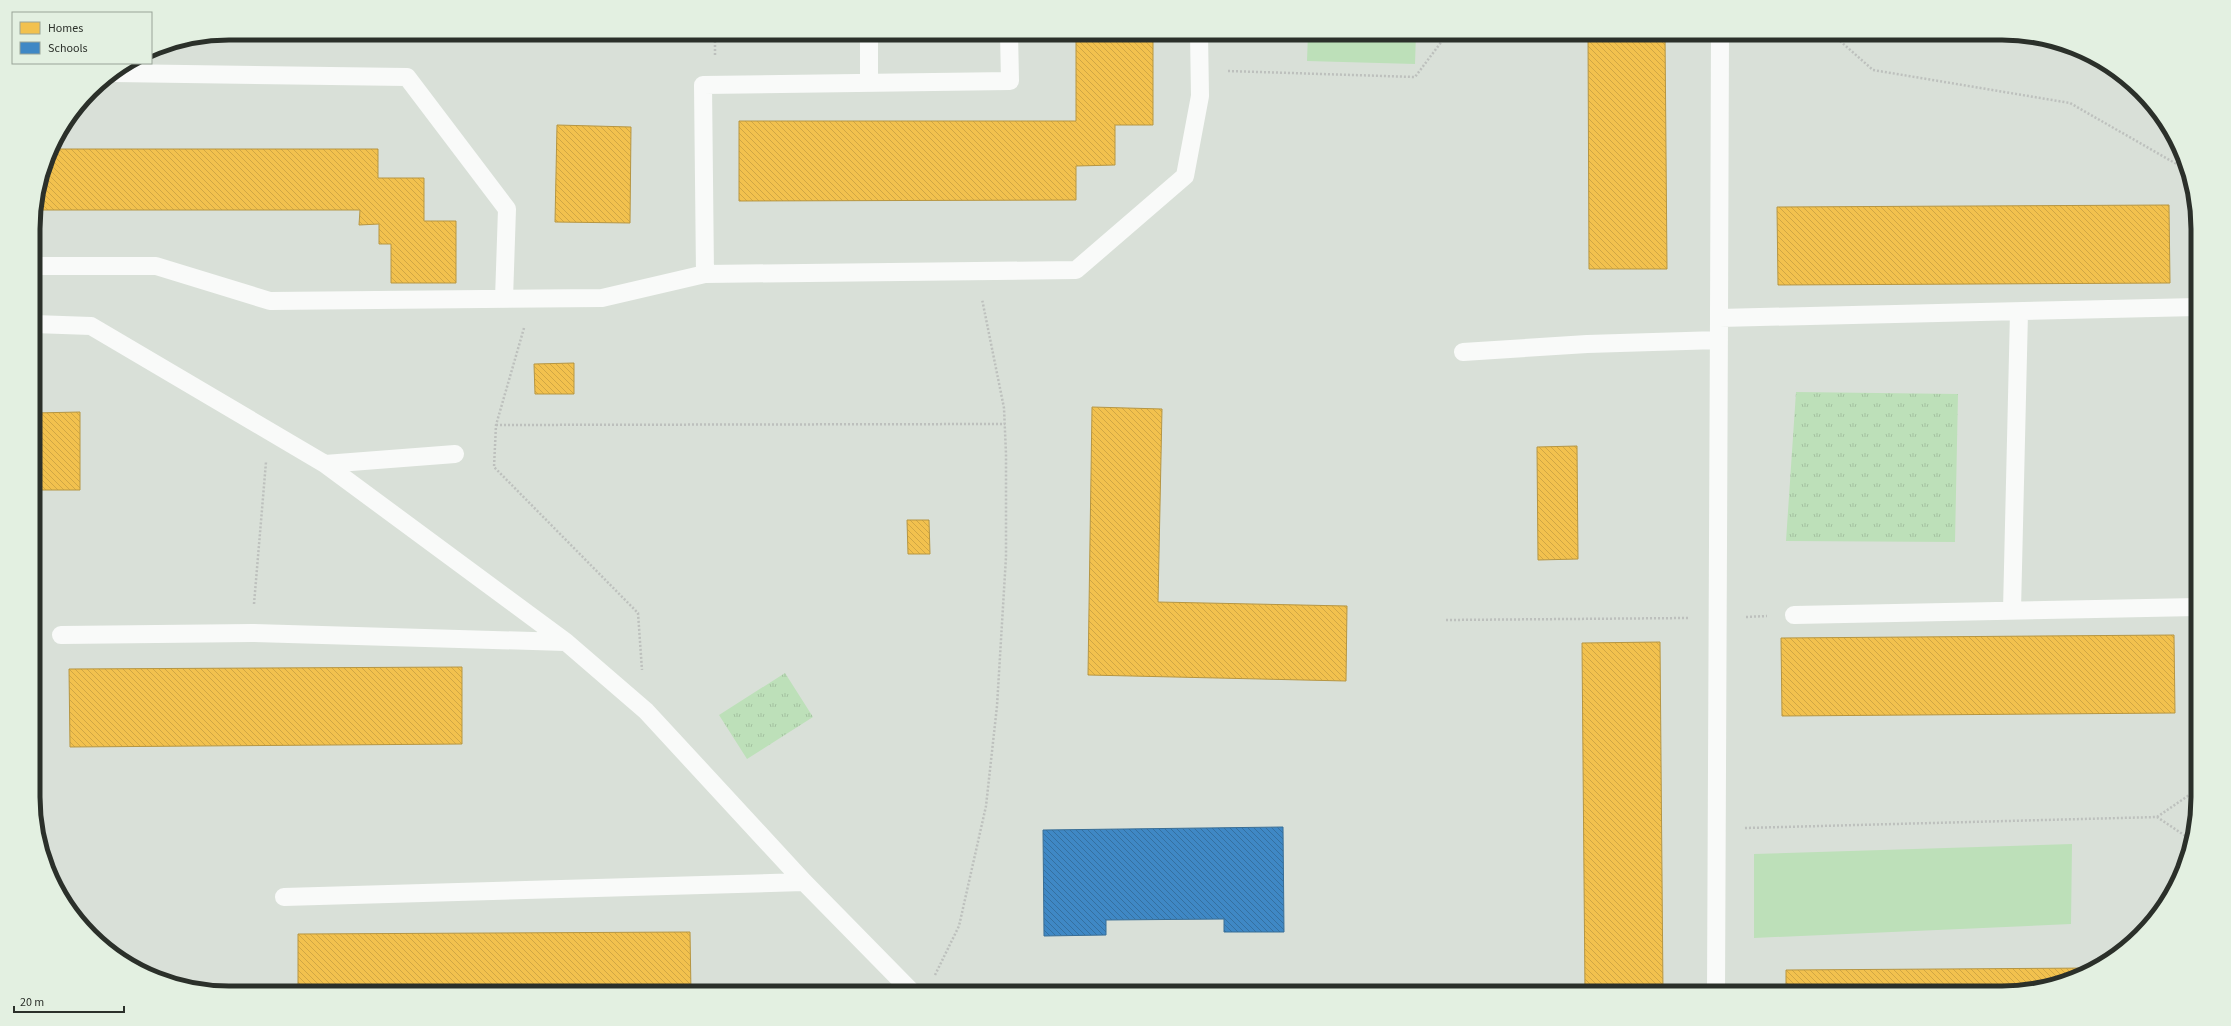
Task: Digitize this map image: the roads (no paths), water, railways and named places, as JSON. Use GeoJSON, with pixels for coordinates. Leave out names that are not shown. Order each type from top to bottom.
{"type":"FeatureCollection","features":[{"type":"Feature","properties":{"kind":"lane"},"geometry":{"type":"LineString","coordinates":[[869,40],[869,83]]}},
{"type":"Feature","properties":{"kind":"lane"},"geometry":{"type":"LineString","coordinates":[[705,274],[703,85],[1010,81],[1009,40]]}},
{"type":"Feature","properties":{"kind":"lane"},"geometry":{"type":"LineString","coordinates":[[40,266],[156,266],[270,301],[602,298],[705,274],[1076,270],[1185,176],[1200,96],[1199,40]]}},
{"type":"Feature","properties":{"kind":"lane"},"geometry":{"type":"LineString","coordinates":[[1716,986],[1720,340],[1720,40]]}},
{"type":"Feature","properties":{"kind":"lane"},"geometry":{"type":"LineString","coordinates":[[122,73],[406,78],[507,209],[504,299]]}},
{"type":"Feature","properties":{"kind":"lane"},"geometry":{"type":"LineString","coordinates":[[1719,318],[2191,307]]}},
{"type":"Feature","properties":{"kind":"lane"},"geometry":{"type":"LineString","coordinates":[[2012,610],[2019,312]]}},
{"type":"Feature","properties":{"kind":"lane"},"geometry":{"type":"LineString","coordinates":[[40,324],[91,326],[325,464],[566,642],[646,711],[804,882],[906,986]]}},
{"type":"Feature","properties":{"kind":"lane"},"geometry":{"type":"LineString","coordinates":[[1463,352],[1587,344],[1720,340]]}},
{"type":"Feature","properties":{"kind":"lane"},"geometry":{"type":"LineString","coordinates":[[325,464],[455,454]]}},
{"type":"Feature","properties":{"kind":"lane"},"geometry":{"type":"LineString","coordinates":[[1794,615],[2191,608]]}},
{"type":"Feature","properties":{"kind":"lane"},"geometry":{"type":"LineString","coordinates":[[61,635],[252,633],[566,642]]}},
{"type":"Feature","properties":{"kind":"lane"},"geometry":{"type":"LineString","coordinates":[[284,897],[804,882]]}}]}
